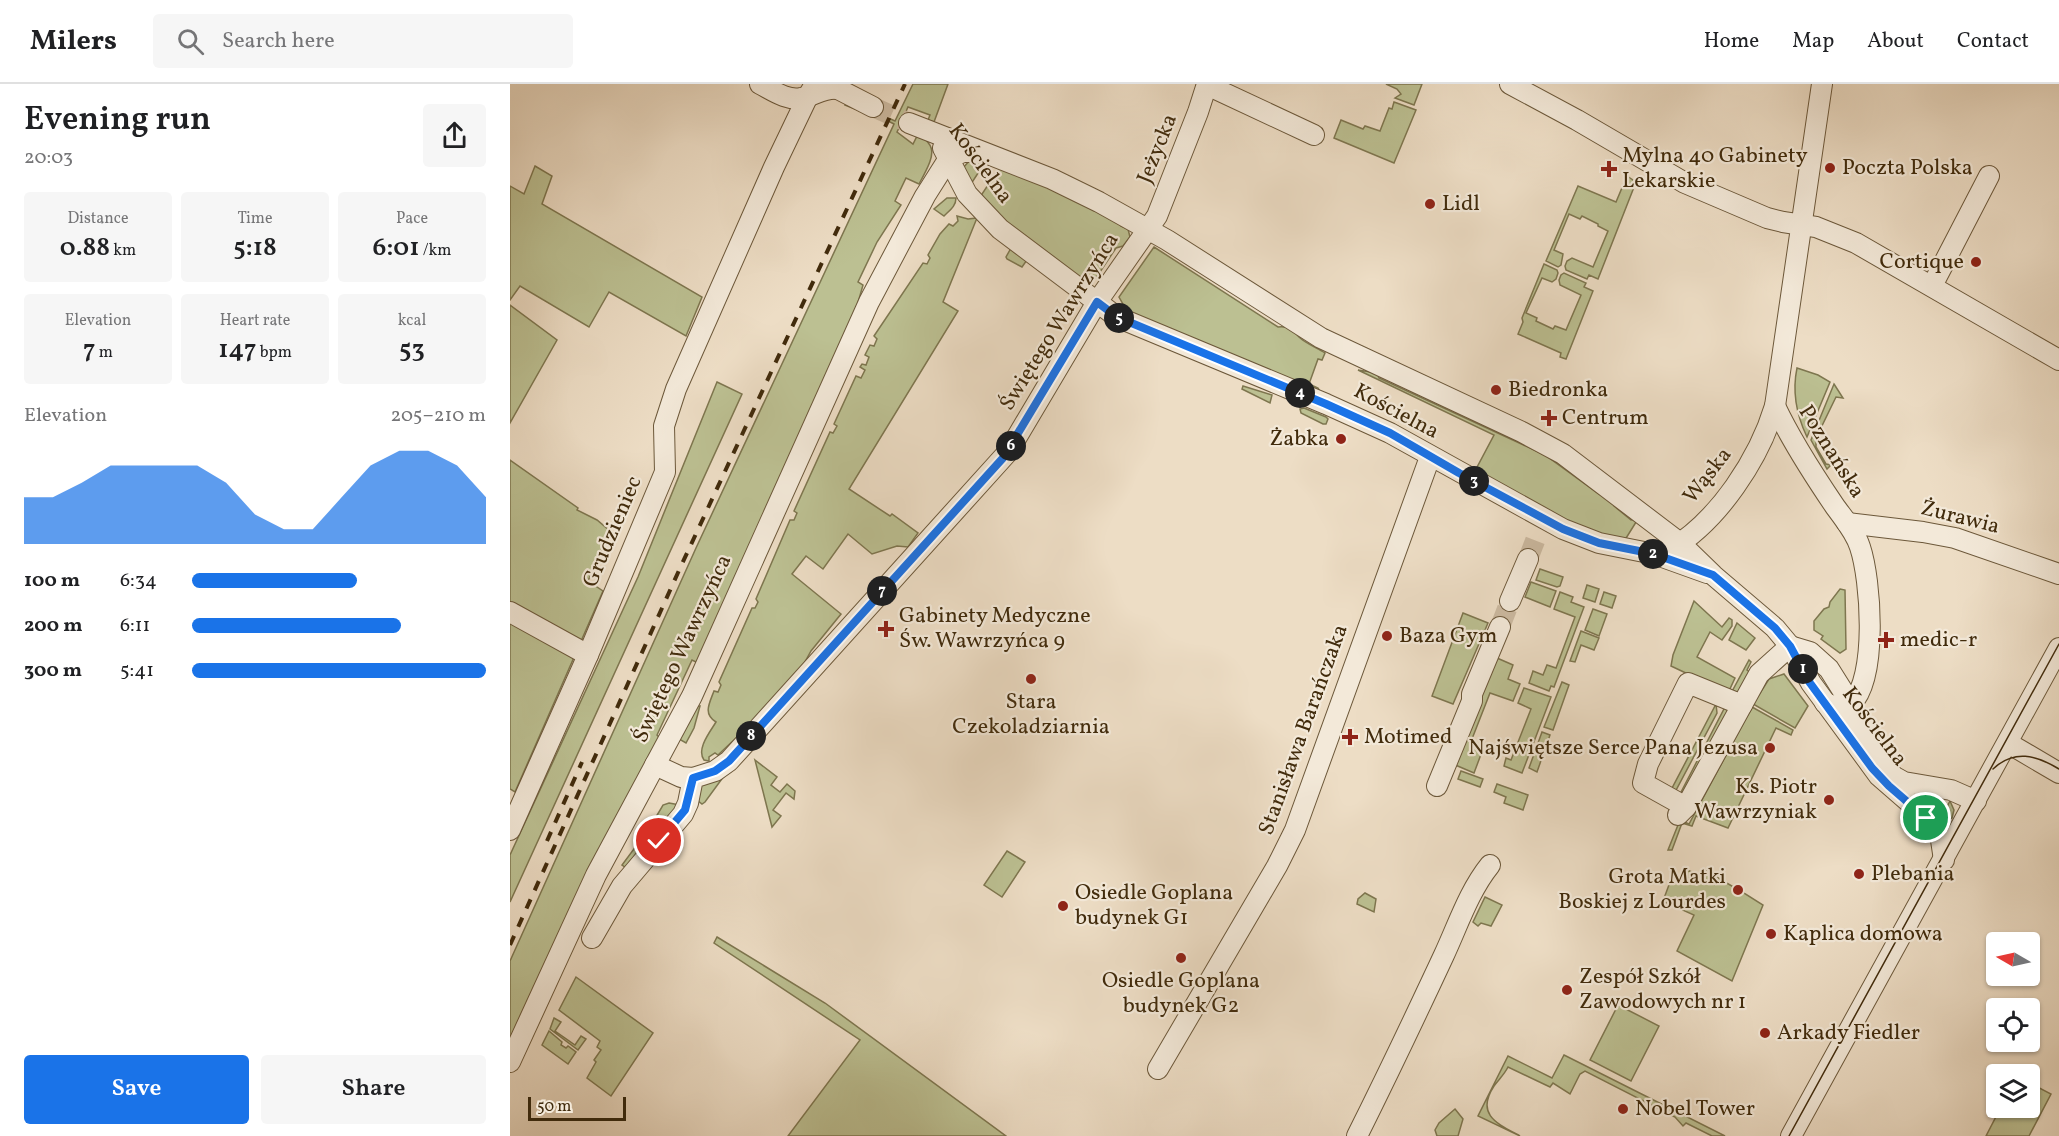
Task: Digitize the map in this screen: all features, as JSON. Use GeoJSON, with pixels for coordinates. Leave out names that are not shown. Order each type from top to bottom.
{"type":"FeatureCollection","features":[{"type":"Feature","properties":{"kind":"street"},"geometry":{"type":"LineString","coordinates":[[760,84],[784,96],[795,106],[798,116]]}},
{"type":"Feature","properties":{"kind":"street"},"geometry":{"type":"LineString","coordinates":[[1207,84],[1314,135]]}},
{"type":"Feature","properties":{"kind":"street","name":"Jeżycka"},"geometry":{"type":"LineString","coordinates":[[1148,229],[1157,216],[1207,84]]}},
{"type":"Feature","properties":{"kind":"street"},"geometry":{"type":"LineString","coordinates":[[1510,84],[1577,120],[1684,183],[1767,218],[1836,233],[2059,360]]}},
{"type":"Feature","properties":{"kind":"street","name":"Poznańska"},"geometry":{"type":"LineString","coordinates":[[1822,84],[1775,406],[1860,547],[1866,575],[1869,619],[1866,670],[1861,687],[1851,704]]}},
{"type":"Feature","properties":{"kind":"street"},"geometry":{"type":"LineString","coordinates":[[784,96],[795,98],[811,90],[836,87],[873,107]]}},
{"type":"Feature","properties":{"kind":"street","name":"Grudzieniec"},"geometry":{"type":"LineString","coordinates":[[510,830],[588,655],[664,472],[664,426],[676,390],[752,216],[811,90]]}},
{"type":"Feature","properties":{"kind":"street","name":"Kościelna"},"geometry":{"type":"LineString","coordinates":[[1713,575],[1654,554],[1624,549],[1541,526],[1390,433],[1334,407],[1117,317],[999,229],[967,194],[940,144],[917,126],[1052,179],[1148,229],[1321,338],[1554,448],[1680,543],[1713,575],[1775,628],[1790,646],[1810,683],[1879,776],[1933,823],[1941,840],[1944,860]]}},
{"type":"Feature","properties":{"kind":"street"},"geometry":{"type":"LineString","coordinates":[[952,165],[963,152],[981,152]]}},
{"type":"Feature","properties":{"kind":"street","name":"Świętego Wawrzyńca"},"geometry":{"type":"LineString","coordinates":[[510,1062],[596,875],[692,696],[870,302],[925,196],[952,165]]}},
{"type":"Feature","properties":{"kind":"street"},"geometry":{"type":"LineString","coordinates":[[1932,286],[1989,176]]}},
{"type":"Feature","properties":{"kind":"street"},"geometry":{"type":"LineString","coordinates":[[925,196],[951,189],[967,194]]}},
{"type":"Feature","properties":{"kind":"street","name":"Świętego Wawrzyńca"},"geometry":{"type":"LineString","coordinates":[[655,765],[681,777],[693,778],[715,771],[729,761],[1003,458],[1097,302],[1148,229]]}},
{"type":"Feature","properties":{"kind":"street","name":"Wąska"},"geometry":{"type":"LineString","coordinates":[[1654,554],[1669,550],[1680,543],[1710,515],[1737,483],[1764,436],[1775,406]]}},
{"type":"Feature","properties":{"kind":"street","name":"Stanisława Barańczaka"},"geometry":{"type":"LineString","coordinates":[[1158,1069],[1277,866],[1295,831],[1430,457]]}},
{"type":"Feature","properties":{"kind":"street"},"geometry":{"type":"LineString","coordinates":[[1624,549],[1645,548],[1650,543],[1653,529],[1646,516]]}},
{"type":"Feature","properties":{"kind":"street","name":"Żurawia"},"geometry":{"type":"LineString","coordinates":[[1847,523],[1945,536],[2003,553],[2059,574]]}},
{"type":"Feature","properties":{"kind":"street"},"geometry":{"type":"LineString","coordinates":[[1510,601],[1528,559]]}},
{"type":"Feature","properties":{"kind":"street"},"geometry":{"type":"LineString","coordinates":[[510,612],[588,655]]}},
{"type":"Feature","properties":{"kind":"street"},"geometry":{"type":"LineString","coordinates":[[1437,786],[1473,701],[1472,694],[1500,627]]}},
{"type":"Feature","properties":{"kind":"street"},"geometry":{"type":"LineString","coordinates":[[2020,719],[2026,695],[2059,633]]}},
{"type":"Feature","properties":{"kind":"street"},"geometry":{"type":"LineString","coordinates":[[1742,705],[1688,683],[1648,764],[1643,783],[1682,811],[1742,705],[1759,674],[1790,646]]}},
{"type":"Feature","properties":{"kind":"street","name":"Kościelna"},"geometry":{"type":"LineString","coordinates":[[1790,646],[1810,652],[1829,669],[1851,704],[1885,769],[1904,782],[1951,790],[1976,801]]}},
{"type":"Feature","properties":{"kind":"street"},"geometry":{"type":"LineString","coordinates":[[1791,1136],[2059,648]]}},
{"type":"Feature","properties":{"kind":"street"},"geometry":{"type":"LineString","coordinates":[[1825,703],[1838,708],[1851,704]]}},
{"type":"Feature","properties":{"kind":"street"},"geometry":{"type":"LineString","coordinates":[[2007,743],[2059,773]]}},
{"type":"Feature","properties":{"kind":"street"},"geometry":{"type":"LineString","coordinates":[[592,938],[622,886],[683,814],[693,778]]}},
{"type":"Feature","properties":{"kind":"street"},"geometry":{"type":"LineString","coordinates":[[1357,1136],[1401,1049],[1482,874],[1490,865]]}},
{"type":"Feature","properties":{"kind":"green space"},"geometry":{"type":"Polygon","coordinates":[[[913,84],[948,84],[934,122],[928,120],[930,115],[908,107],[901,123],[928,142],[932,154],[930,162],[919,184],[906,178],[895,201],[901,205],[877,242],[858,282],[863,285],[855,313],[698,663],[692,660],[657,735],[660,738],[510,1042],[510,961],[696,548],[894,124],[845,105],[848,100],[895,121],[913,84]],[[900,126],[897,132],[913,144],[917,136],[900,126]]]}},
{"type":"Feature","properties":{"kind":"green space"},"geometry":{"type":"Polygon","coordinates":[[[1386,84],[1422,84],[1414,105],[1395,98],[1401,94],[1397,89],[1386,84]]]}},
{"type":"Feature","properties":{"kind":"green space"},"geometry":{"type":"Polygon","coordinates":[[[1394,102],[1416,110],[1394,163],[1334,138],[1341,120],[1363,129],[1365,126],[1380,131],[1389,108],[1392,109],[1394,102]]]}},
{"type":"Feature","properties":{"kind":"green space"},"geometry":{"type":"Polygon","coordinates":[[[970,160],[986,161],[969,187],[963,168],[970,160]]]}},
{"type":"Feature","properties":{"kind":"green space"},"geometry":{"type":"Polygon","coordinates":[[[535,166],[552,176],[542,204],[702,297],[686,336],[609,292],[589,327],[520,286],[510,300],[510,186],[524,194],[535,166]]]}},
{"type":"Feature","properties":{"kind":"green space"},"geometry":{"type":"Polygon","coordinates":[[[1000,167],[1123,221],[1121,226],[1128,229],[1130,237],[1123,246],[1116,248],[1096,278],[1083,279],[1080,283],[978,200],[1000,167]]]}},
{"type":"Feature","properties":{"kind":"green space"},"geometry":{"type":"Polygon","coordinates":[[[1627,176],[1636,182],[1598,279],[1589,275],[1587,279],[1566,270],[1567,261],[1572,258],[1593,267],[1608,231],[1582,216],[1580,219],[1569,214],[1554,250],[1563,254],[1561,265],[1558,267],[1546,261],[1578,186],[1616,202],[1627,176]]]}},
{"type":"Feature","properties":{"kind":"green space"},"geometry":{"type":"Polygon","coordinates":[[[947,198],[956,198],[956,201],[944,216],[934,209],[947,198]]]}},
{"type":"Feature","properties":{"kind":"green space"},"geometry":{"type":"Polygon","coordinates":[[[957,216],[968,219],[977,218],[943,302],[958,311],[849,489],[890,516],[892,514],[918,533],[908,547],[897,546],[872,554],[848,534],[823,569],[806,556],[792,574],[841,614],[811,651],[800,671],[739,741],[736,738],[718,755],[715,753],[709,757],[709,761],[704,760],[703,746],[716,722],[708,712],[714,691],[718,692],[721,685],[719,682],[752,608],[755,608],[758,602],[756,599],[790,520],[794,520],[797,513],[794,511],[830,432],[833,433],[837,426],[834,424],[856,376],[861,378],[865,370],[860,367],[862,364],[866,365],[869,357],[865,355],[870,345],[874,346],[877,339],[874,336],[923,263],[927,264],[930,258],[928,255],[940,234],[949,224],[953,226],[958,221],[957,216]]]}},
{"type":"Feature","properties":{"kind":"green space"},"geometry":{"type":"Polygon","coordinates":[[[1154,247],[1278,327],[1290,329],[1304,341],[1325,353],[1322,360],[1318,359],[1309,384],[1318,388],[1321,393],[1123,313],[1124,306],[1119,297],[1154,247]]]}},
{"type":"Feature","properties":{"kind":"green space"},"geometry":{"type":"Polygon","coordinates":[[[1011,248],[1027,260],[1022,267],[1007,259],[1011,248]]]}},
{"type":"Feature","properties":{"kind":"green space"},"geometry":{"type":"Polygon","coordinates":[[[1544,264],[1557,270],[1558,273],[1552,282],[1542,278],[1526,313],[1537,318],[1536,321],[1553,329],[1555,326],[1566,330],[1581,295],[1560,285],[1559,280],[1564,273],[1586,283],[1584,287],[1593,291],[1566,359],[1560,357],[1561,353],[1518,334],[1523,322],[1522,318],[1544,264]]]}},
{"type":"Feature","properties":{"kind":"green space"},"geometry":{"type":"Polygon","coordinates":[[[510,305],[557,340],[510,423],[510,305]]]}},
{"type":"Feature","properties":{"kind":"green space"},"geometry":{"type":"Polygon","coordinates":[[[1797,368],[1830,382],[1807,437],[1796,403],[1797,368]]]}},
{"type":"Feature","properties":{"kind":"green space"},"geometry":{"type":"Polygon","coordinates":[[[1358,370],[1377,373],[1379,378],[1545,455],[1599,494],[1614,500],[1614,506],[1631,520],[1638,519],[1623,543],[1593,534],[1475,471],[1494,435],[1358,370]]]}},
{"type":"Feature","properties":{"kind":"green space"},"geometry":{"type":"Polygon","coordinates":[[[717,382],[742,394],[510,902],[510,855],[638,577],[717,382]]]}},
{"type":"Feature","properties":{"kind":"green space"},"geometry":{"type":"Polygon","coordinates":[[[1834,384],[1843,398],[1836,397],[1816,443],[1826,464],[1831,465],[1827,469],[1811,440],[1834,384]]]}},
{"type":"Feature","properties":{"kind":"green space"},"geometry":{"type":"Polygon","coordinates":[[[1243,386],[1272,395],[1270,403],[1242,389],[1243,386]]]}},
{"type":"Feature","properties":{"kind":"green space"},"geometry":{"type":"Polygon","coordinates":[[[1304,408],[1326,417],[1328,419],[1326,424],[1301,413],[1300,409],[1304,408]]]}},
{"type":"Feature","properties":{"kind":"green space"},"geometry":{"type":"Polygon","coordinates":[[[510,460],[578,508],[577,510],[597,520],[610,531],[588,581],[603,591],[515,792],[510,789],[510,460]]]}},
{"type":"Feature","properties":{"kind":"green space"},"geometry":{"type":"Polygon","coordinates":[[[1540,569],[1563,577],[1560,586],[1536,580],[1540,569]]]}},
{"type":"Feature","properties":{"kind":"green space"},"geometry":{"type":"Polygon","coordinates":[[[1531,582],[1556,591],[1550,607],[1525,597],[1531,582]]]}},
{"type":"Feature","properties":{"kind":"green space"},"geometry":{"type":"Polygon","coordinates":[[[1587,585],[1599,589],[1595,602],[1583,598],[1587,585]]]}},
{"type":"Feature","properties":{"kind":"green space"},"geometry":{"type":"Polygon","coordinates":[[[1840,589],[1845,590],[1846,649],[1840,653],[1821,639],[1823,636],[1814,630],[1814,621],[1824,609],[1829,607],[1840,589]]]}},
{"type":"Feature","properties":{"kind":"green space"},"geometry":{"type":"Polygon","coordinates":[[[1560,592],[1573,597],[1571,602],[1584,607],[1554,687],[1551,686],[1549,691],[1529,683],[1533,671],[1543,675],[1547,665],[1556,668],[1575,617],[1554,609],[1560,592]]]}},
{"type":"Feature","properties":{"kind":"green space"},"geometry":{"type":"Polygon","coordinates":[[[1604,592],[1616,596],[1612,608],[1600,604],[1604,592]]]}},
{"type":"Feature","properties":{"kind":"green space"},"geometry":{"type":"Polygon","coordinates":[[[1694,601],[1722,627],[1729,618],[1732,620],[1732,626],[1722,640],[1710,632],[1697,657],[1735,678],[1728,693],[1671,666],[1694,601]]]}},
{"type":"Feature","properties":{"kind":"green space"},"geometry":{"type":"Polygon","coordinates":[[[1593,609],[1607,614],[1599,636],[1585,630],[1593,609]]]}},
{"type":"Feature","properties":{"kind":"green space"},"geometry":{"type":"Polygon","coordinates":[[[1463,613],[1488,623],[1453,704],[1432,696],[1463,613]]]}},
{"type":"Feature","properties":{"kind":"green space"},"geometry":{"type":"Polygon","coordinates":[[[1737,623],[1755,638],[1746,650],[1729,640],[1737,623]]]}},
{"type":"Feature","properties":{"kind":"green space"},"geometry":{"type":"Polygon","coordinates":[[[1581,631],[1599,638],[1594,650],[1581,645],[1575,662],[1570,661],[1581,631]]]}},
{"type":"Feature","properties":{"kind":"green space"},"geometry":{"type":"Polygon","coordinates":[[[1497,658],[1513,665],[1508,679],[1520,684],[1513,701],[1490,693],[1470,744],[1483,749],[1474,773],[1453,764],[1497,658]]]}},
{"type":"Feature","properties":{"kind":"green space"},"geometry":{"type":"Polygon","coordinates":[[[1749,660],[1751,662],[1747,670],[1751,673],[1739,703],[1729,697],[1749,660]]]}},
{"type":"Feature","properties":{"kind":"green space"},"geometry":{"type":"Polygon","coordinates":[[[1784,674],[1808,706],[1795,728],[1753,704],[1769,679],[1784,674]]]}},
{"type":"Feature","properties":{"kind":"green space"},"geometry":{"type":"Polygon","coordinates":[[[1562,682],[1569,685],[1553,730],[1544,727],[1562,682]]]}},
{"type":"Feature","properties":{"kind":"green space"},"geometry":{"type":"Polygon","coordinates":[[[1524,688],[1551,697],[1522,773],[1504,766],[1506,758],[1511,760],[1531,709],[1518,703],[1524,688]]]}},
{"type":"Feature","properties":{"kind":"green space"},"geometry":{"type":"Polygon","coordinates":[[[1716,704],[1717,713],[1674,794],[1670,792],[1716,704]]]}},
{"type":"Feature","properties":{"kind":"green space"},"geometry":{"type":"Polygon","coordinates":[[[696,706],[700,706],[694,728],[686,743],[679,739],[696,706]]]}},
{"type":"Feature","properties":{"kind":"green space"},"geometry":{"type":"Polygon","coordinates":[[[1725,707],[1731,710],[1688,789],[1679,796],[1725,707]]]}},
{"type":"Feature","properties":{"kind":"green space"},"geometry":{"type":"Polygon","coordinates":[[[1752,707],[1793,730],[1791,735],[1776,728],[1728,828],[1696,816],[1692,826],[1682,823],[1672,850],[1668,850],[1680,820],[1689,824],[1752,707]]]}},
{"type":"Feature","properties":{"kind":"green space"},"geometry":{"type":"Polygon","coordinates":[[[1542,732],[1550,735],[1537,772],[1529,768],[1542,732]]]}},
{"type":"Feature","properties":{"kind":"green space"},"geometry":{"type":"Polygon","coordinates":[[[755,760],[777,777],[771,785],[780,792],[787,784],[795,791],[794,799],[786,793],[773,810],[781,816],[772,827],[755,760]]]}},
{"type":"Feature","properties":{"kind":"green space"},"geometry":{"type":"Polygon","coordinates":[[[1461,771],[1483,779],[1480,787],[1458,779],[1461,771]]]}},
{"type":"Feature","properties":{"kind":"green space"},"geometry":{"type":"Polygon","coordinates":[[[724,776],[705,802],[702,804],[697,800],[701,785],[724,776]]]}},
{"type":"Feature","properties":{"kind":"green space"},"geometry":{"type":"Polygon","coordinates":[[[1497,784],[1528,795],[1523,810],[1504,803],[1506,797],[1494,792],[1497,784]]]}},
{"type":"Feature","properties":{"kind":"green space"},"geometry":{"type":"Polygon","coordinates":[[[1911,793],[1943,797],[1934,814],[1911,793]]]}},
{"type":"Feature","properties":{"kind":"green space"},"geometry":{"type":"Polygon","coordinates":[[[1950,801],[1954,810],[1952,818],[1948,820],[1941,818],[1950,801]]]}},
{"type":"Feature","properties":{"kind":"green space"},"geometry":{"type":"Polygon","coordinates":[[[669,803],[680,805],[632,863],[625,867],[622,865],[651,826],[655,826],[659,820],[656,817],[663,805],[669,803]]]}},
{"type":"Feature","properties":{"kind":"green space"},"geometry":{"type":"Polygon","coordinates":[[[1007,851],[1025,862],[1002,897],[984,885],[1007,851]]]}},
{"type":"Feature","properties":{"kind":"green space"},"geometry":{"type":"Polygon","coordinates":[[[1684,869],[1700,875],[1703,869],[1737,889],[1738,894],[1744,893],[1763,905],[1732,981],[1677,951],[1694,915],[1663,901],[1673,874],[1681,877],[1684,869]]]}},
{"type":"Feature","properties":{"kind":"green space"},"geometry":{"type":"Polygon","coordinates":[[[1365,893],[1376,899],[1374,912],[1357,904],[1358,899],[1365,893]]]}},
{"type":"Feature","properties":{"kind":"green space"},"geometry":{"type":"Polygon","coordinates":[[[1485,897],[1502,905],[1491,926],[1481,923],[1478,926],[1473,922],[1485,897]]]}},
{"type":"Feature","properties":{"kind":"green space"},"geometry":{"type":"Polygon","coordinates":[[[717,937],[825,1003],[1006,1136],[788,1136],[860,1040],[714,943],[717,937]]]}},
{"type":"Feature","properties":{"kind":"green space"},"geometry":{"type":"Polygon","coordinates":[[[576,977],[653,1033],[611,1096],[587,1078],[601,1050],[597,1047],[600,1041],[559,1010],[576,977]]]}},
{"type":"Feature","properties":{"kind":"green space"},"geometry":{"type":"Polygon","coordinates":[[[1618,1005],[1659,1026],[1631,1081],[1590,1060],[1618,1005]]]}},
{"type":"Feature","properties":{"kind":"green space"},"geometry":{"type":"Polygon","coordinates":[[[554,1018],[561,1022],[555,1031],[575,1045],[581,1036],[586,1039],[578,1050],[550,1029],[554,1018]]]}},
{"type":"Feature","properties":{"kind":"green space"},"geometry":{"type":"Polygon","coordinates":[[[549,1031],[562,1042],[561,1045],[566,1048],[568,1046],[576,1052],[568,1064],[542,1045],[549,1031]]]}},
{"type":"Feature","properties":{"kind":"green space"},"geometry":{"type":"Polygon","coordinates":[[[1564,1055],[1725,1136],[1712,1136],[1686,1123],[1683,1126],[1675,1117],[1585,1071],[1580,1074],[1570,1094],[1553,1083],[1550,1087],[1508,1067],[1489,1096],[1488,1111],[1497,1123],[1520,1136],[1478,1116],[1508,1056],[1552,1078],[1564,1055]]]}},
{"type":"Feature","properties":{"kind":"green space"},"geometry":{"type":"Polygon","coordinates":[[[2040,1088],[2051,1094],[2040,1115],[2040,1088]]]}},
{"type":"Feature","properties":{"kind":"green space"},"geometry":{"type":"Polygon","coordinates":[[[1455,1109],[1463,1119],[1458,1136],[1437,1136],[1435,1130],[1439,1123],[1455,1109]]]}},
{"type":"Feature","properties":{"kind":"green space"},"geometry":{"type":"Polygon","coordinates":[[[1995,1118],[2038,1118],[2029,1136],[1986,1136],[1995,1118]]]}},
{"type":"Feature","properties":{"kind":"tunnel"},"geometry":{"type":"LineString","coordinates":[[873,107],[909,123]]}},
{"type":"Feature","properties":{"kind":"tunnel"},"geometry":{"type":"LineString","coordinates":[[1528,559],[1538,533]]}},
{"type":"Feature","properties":{"kind":"tunnel"},"geometry":{"type":"LineString","coordinates":[[1500,627],[1510,601]]}},
{"type":"Feature","properties":{"kind":"tram line"},"geometry":{"type":"LineString","coordinates":[[1789,1136],[2059,644]]}},
{"type":"Feature","properties":{"kind":"tram line"},"geometry":{"type":"LineString","coordinates":[[1993,769],[2009,759],[2025,756],[2042,760],[2059,769]]}},
{"type":"Feature","properties":{"kind":"railway"},"geometry":{"type":"LineString","coordinates":[[510,945],[681,566],[905,84]]}},
{"type":"Feature","properties":{"kind":"railway"},"geometry":{"type":"LineString","coordinates":[[547,841],[582,762]]}},
{"type":"Feature","properties":{"kind":"place","name":"Poczta Polska"},"geometry":{"type":"Point","coordinates":[1830,168]}},
{"type":"Feature","properties":{"kind":"place","name":"Mylna 40 Gabinety Lekarskie"},"geometry":{"type":"Point","coordinates":[1609,169]}},
{"type":"Feature","properties":{"kind":"place","name":"Lidl"},"geometry":{"type":"Point","coordinates":[1430,204]}},
{"type":"Feature","properties":{"kind":"place","name":"Cortique"},"geometry":{"type":"Point","coordinates":[1976,262]}},
{"type":"Feature","properties":{"kind":"place","name":"Biedronka"},"geometry":{"type":"Point","coordinates":[1496,390]}},
{"type":"Feature","properties":{"kind":"place","name":"Centrum"},"geometry":{"type":"Point","coordinates":[1549,418]}},
{"type":"Feature","properties":{"kind":"place","name":"Żabka"},"geometry":{"type":"Point","coordinates":[1341,439]}},
{"type":"Feature","properties":{"kind":"place","name":"Gabinety Medyczne Św. Wawrzyńca 9"},"geometry":{"type":"Point","coordinates":[886,629]}},
{"type":"Feature","properties":{"kind":"place","name":"Baza Gym"},"geometry":{"type":"Point","coordinates":[1387,636]}},
{"type":"Feature","properties":{"kind":"place","name":"medic-r"},"geometry":{"type":"Point","coordinates":[1886,640]}},
{"type":"Feature","properties":{"kind":"place","name":"Stara Czekoladziarnia"},"geometry":{"type":"Point","coordinates":[1031,679]}},
{"type":"Feature","properties":{"kind":"place","name":"Motimed"},"geometry":{"type":"Point","coordinates":[1350,737]}},
{"type":"Feature","properties":{"kind":"place","name":"Najświętsze Serce Pana Jezusa"},"geometry":{"type":"Point","coordinates":[1770,748]}},
{"type":"Feature","properties":{"kind":"place","name":"Ks. Piotr Wawrzyniak"},"geometry":{"type":"Point","coordinates":[1829,800]}},
{"type":"Feature","properties":{"kind":"place","name":"Plebania"},"geometry":{"type":"Point","coordinates":[1859,874]}},
{"type":"Feature","properties":{"kind":"place","name":"Grota Matki Boskiej z Lourdes"},"geometry":{"type":"Point","coordinates":[1738,890]}},
{"type":"Feature","properties":{"kind":"place","name":"Osiedle Goplana budynek G1"},"geometry":{"type":"Point","coordinates":[1063,906]}},
{"type":"Feature","properties":{"kind":"place","name":"Kaplica domowa"},"geometry":{"type":"Point","coordinates":[1771,934]}},
{"type":"Feature","properties":{"kind":"place","name":"Osiedle Goplana budynek G2"},"geometry":{"type":"Point","coordinates":[1181,958]}},
{"type":"Feature","properties":{"kind":"place","name":"Zespół Szkół Zawodowych nr 1"},"geometry":{"type":"Point","coordinates":[1567,990]}},
{"type":"Feature","properties":{"kind":"place","name":"Arkady Fiedler"},"geometry":{"type":"Point","coordinates":[1765,1033]}},
{"type":"Feature","properties":{"kind":"place","name":"Nobel Tower"},"geometry":{"type":"Point","coordinates":[1623,1109]}},
{"type":"Feature","properties":{"kind":"route"},"geometry":{"type":"LineString","coordinates":[[659,841],[685,810],[693,778],[715,771],[729,761],[1008,452],[1097,302],[1117,317],[1390,433],[1563,529],[1599,543],[1654,554],[1713,575],[1775,628],[1790,646],[1810,683],[1872,768],[1926,818]]}}]}
